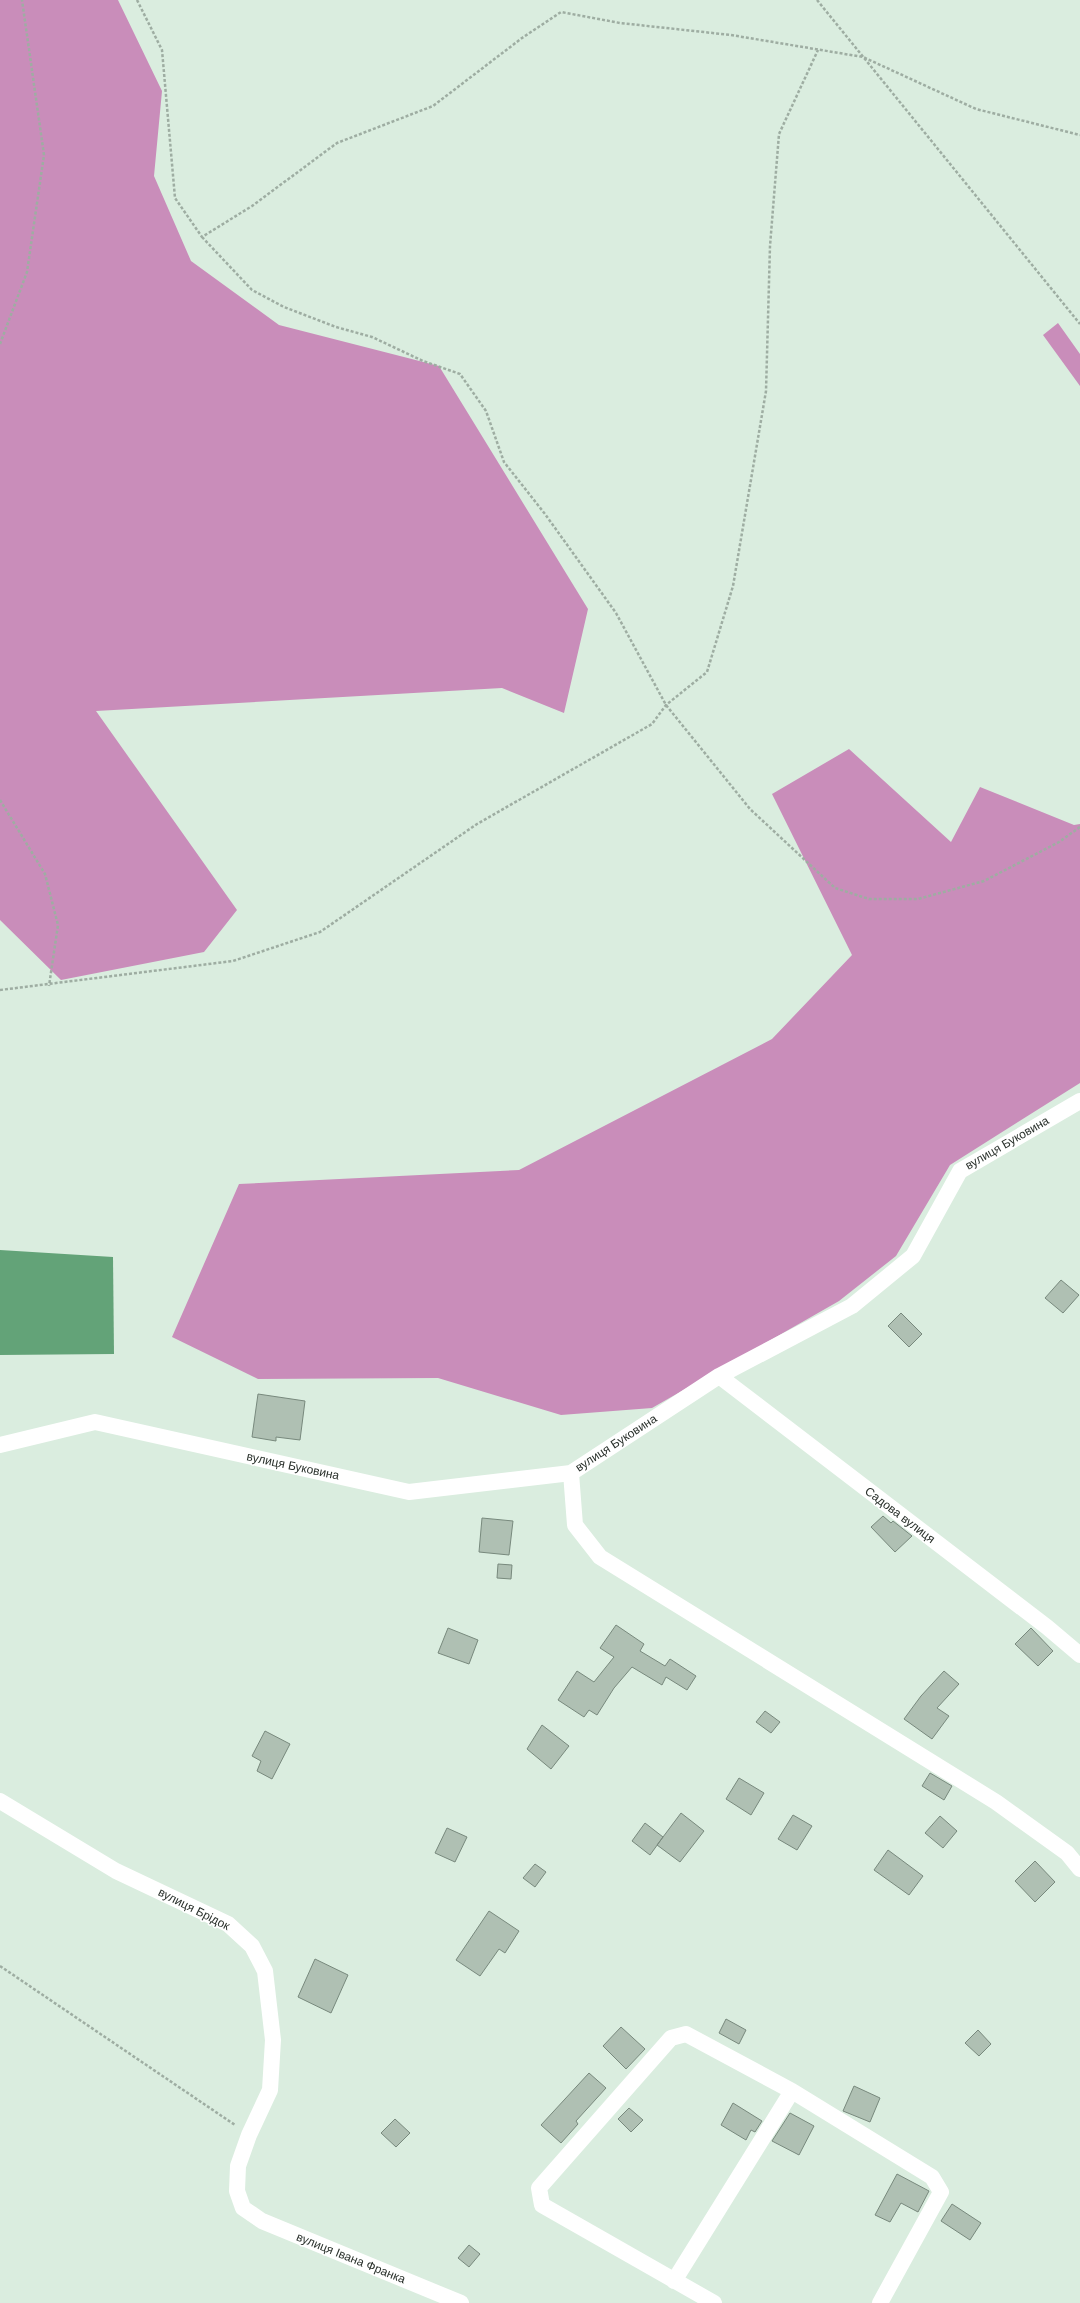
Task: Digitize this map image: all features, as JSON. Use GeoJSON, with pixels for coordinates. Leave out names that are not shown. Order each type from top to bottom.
{"type":"FeatureCollection","features":[{"type":"Feature","properties":{"kind":"street","name":"вулиця Буковина"},"geometry":{"type":"LineString","coordinates":[[0,1445],[94,1422],[409,1492],[571,1473],[719,1376],[852,1306],[913,1256],[960,1171],[1080,1100]]}},
{"type":"Feature","properties":{"kind":"street","name":"Садова вулиця"},"geometry":{"type":"LineString","coordinates":[[719,1376],[1047,1627],[1080,1655]]}},
{"type":"Feature","properties":{"kind":"street"},"geometry":{"type":"LineString","coordinates":[[571,1473],[576,1525],[600,1557],[996,1802],[1067,1854],[1080,1869]]}},
{"type":"Feature","properties":{"kind":"street","name":"вулиця Брідок"},"geometry":{"type":"LineString","coordinates":[[0,1801],[116,1871],[228,1924],[252,1946],[265,1971],[273,2040],[270,2090],[249,2134],[238,2166],[237,2191],[243,2208]]}},
{"type":"Feature","properties":{"kind":"street"},"geometry":{"type":"LineString","coordinates":[[714,2303],[542,2205],[539,2188],[597,2120],[671,2038],[686,2034],[792,2091],[932,2178],[941,2192],[880,2303]]}},
{"type":"Feature","properties":{"kind":"street"},"geometry":{"type":"LineString","coordinates":[[674,2281],[792,2091]]}},
{"type":"Feature","properties":{"kind":"street","name":"вулиця Івана Франка"},"geometry":{"type":"LineString","coordinates":[[243,2208],[262,2221],[461,2303]]}},
{"type":"Feature","properties":{"kind":"path"},"geometry":{"type":"LineString","coordinates":[[0,344],[27,272],[44,156],[22,0]]}},
{"type":"Feature","properties":{"kind":"path"},"geometry":{"type":"LineString","coordinates":[[137,0],[162,50],[175,198],[202,237],[252,290],[284,307],[336,327],[372,337],[424,361],[460,374],[486,411],[504,462],[545,514],[616,613],[666,704],[750,809],[835,888],[869,899],[918,899],[984,881],[1059,842],[1080,827]]}},
{"type":"Feature","properties":{"kind":"path"},"geometry":{"type":"LineString","coordinates":[[817,0],[1080,324]]}},
{"type":"Feature","properties":{"kind":"path"},"geometry":{"type":"LineString","coordinates":[[202,237],[252,206],[337,143],[432,106],[522,38],[561,12],[620,23],[731,35],[862,57],[976,109],[1080,135]]}},
{"type":"Feature","properties":{"kind":"path"},"geometry":{"type":"LineString","coordinates":[[0,990],[50,986],[233,962],[320,932],[477,824],[652,724],[666,704],[706,672],[734,586],[766,391],[770,246],[780,134],[818,50]]}},
{"type":"Feature","properties":{"kind":"path"},"geometry":{"type":"LineString","coordinates":[[0,800],[45,874],[58,925],[50,986]]}},
{"type":"Feature","properties":{"kind":"path"},"geometry":{"type":"LineString","coordinates":[[0,1966],[249,2134]]}},
{"type":"Feature","properties":{"kind":"shaded area"},"geometry":{"type":"Polygon","coordinates":[[[0,0],[118,0],[162,91],[154,176],[191,261],[279,325],[439,366],[588,609],[564,713],[502,688],[96,711],[237,910],[204,952],[61,980],[0,920],[0,0]]]}},
{"type":"Feature","properties":{"kind":"shaded area"},"geometry":{"type":"Polygon","coordinates":[[[1058,323],[1080,354],[1080,386],[1043,335],[1058,323]]]}},
{"type":"Feature","properties":{"kind":"shaded area"},"geometry":{"type":"Polygon","coordinates":[[[849,749],[951,842],[980,787],[1074,825],[1080,824],[1080,1083],[950,1165],[896,1256],[839,1301],[652,1408],[561,1415],[438,1378],[258,1379],[172,1337],[239,1184],[519,1170],[772,1039],[852,955],[772,794],[849,749]]]}},
{"type":"Feature","properties":{"kind":"shaded area"},"geometry":{"type":"Polygon","coordinates":[[[0,1250],[113,1257],[114,1354],[0,1355],[0,1250]]]}},
{"type":"Feature","properties":{"kind":"building"},"geometry":{"type":"Polygon","coordinates":[[[1061,1280],[1079,1295],[1063,1313],[1045,1298],[1061,1280]]]}},
{"type":"Feature","properties":{"kind":"building"},"geometry":{"type":"Polygon","coordinates":[[[901,1313],[922,1334],[909,1347],[888,1326],[901,1313]]]}},
{"type":"Feature","properties":{"kind":"building"},"geometry":{"type":"Polygon","coordinates":[[[258,1394],[305,1401],[300,1440],[276,1437],[276,1441],[252,1437],[258,1394]]]}},
{"type":"Feature","properties":{"kind":"building"},"geometry":{"type":"Polygon","coordinates":[[[883,1516],[891,1523],[893,1521],[912,1536],[895,1552],[871,1527],[883,1516]]]}},
{"type":"Feature","properties":{"kind":"building"},"geometry":{"type":"Polygon","coordinates":[[[482,1518],[513,1521],[509,1555],[479,1552],[482,1518]]]}},
{"type":"Feature","properties":{"kind":"building"},"geometry":{"type":"Polygon","coordinates":[[[498,1564],[512,1565],[511,1579],[497,1578],[498,1564]]]}},
{"type":"Feature","properties":{"kind":"building"},"geometry":{"type":"Polygon","coordinates":[[[616,1625],[644,1644],[640,1651],[665,1666],[670,1659],[696,1676],[687,1690],[666,1677],[662,1685],[632,1667],[614,1688],[597,1715],[589,1710],[584,1717],[558,1700],[577,1671],[594,1682],[614,1657],[600,1648],[616,1625]]]}},
{"type":"Feature","properties":{"kind":"building"},"geometry":{"type":"Polygon","coordinates":[[[448,1628],[478,1640],[469,1664],[438,1653],[448,1628]]]}},
{"type":"Feature","properties":{"kind":"building"},"geometry":{"type":"Polygon","coordinates":[[[1031,1628],[1053,1651],[1038,1666],[1015,1644],[1031,1628]]]}},
{"type":"Feature","properties":{"kind":"building"},"geometry":{"type":"Polygon","coordinates":[[[944,1671],[959,1684],[937,1708],[949,1716],[932,1739],[904,1719],[921,1696],[944,1671]]]}},
{"type":"Feature","properties":{"kind":"building"},"geometry":{"type":"Polygon","coordinates":[[[765,1711],[780,1722],[771,1733],[756,1722],[765,1711]]]}},
{"type":"Feature","properties":{"kind":"building"},"geometry":{"type":"Polygon","coordinates":[[[542,1725],[569,1746],[551,1769],[527,1749],[542,1725]]]}},
{"type":"Feature","properties":{"kind":"building"},"geometry":{"type":"Polygon","coordinates":[[[265,1731],[290,1744],[272,1779],[257,1771],[261,1761],[252,1756],[265,1731]]]}},
{"type":"Feature","properties":{"kind":"building"},"geometry":{"type":"Polygon","coordinates":[[[930,1773],[952,1786],[944,1800],[922,1786],[930,1773]]]}},
{"type":"Feature","properties":{"kind":"building"},"geometry":{"type":"Polygon","coordinates":[[[739,1778],[764,1793],[751,1815],[726,1799],[739,1778]]]}},
{"type":"Feature","properties":{"kind":"building"},"geometry":{"type":"Polygon","coordinates":[[[681,1813],[704,1831],[680,1862],[657,1845],[681,1813]]]}},
{"type":"Feature","properties":{"kind":"building"},"geometry":{"type":"Polygon","coordinates":[[[793,1815],[812,1826],[797,1850],[778,1839],[793,1815]]]}},
{"type":"Feature","properties":{"kind":"building"},"geometry":{"type":"Polygon","coordinates":[[[940,1816],[957,1831],[943,1848],[925,1833],[940,1816]]]}},
{"type":"Feature","properties":{"kind":"building"},"geometry":{"type":"Polygon","coordinates":[[[645,1823],[663,1837],[650,1855],[632,1841],[645,1823]]]}},
{"type":"Feature","properties":{"kind":"building"},"geometry":{"type":"Polygon","coordinates":[[[447,1828],[467,1837],[455,1862],[435,1853],[447,1828]]]}},
{"type":"Feature","properties":{"kind":"building"},"geometry":{"type":"Polygon","coordinates":[[[888,1850],[923,1876],[909,1895],[874,1870],[888,1850]]]}},
{"type":"Feature","properties":{"kind":"building"},"geometry":{"type":"Polygon","coordinates":[[[1035,1861],[1055,1882],[1035,1902],[1015,1881],[1035,1861]]]}},
{"type":"Feature","properties":{"kind":"building"},"geometry":{"type":"Polygon","coordinates":[[[535,1864],[546,1872],[535,1887],[523,1878],[535,1864]]]}},
{"type":"Feature","properties":{"kind":"building"},"geometry":{"type":"Polygon","coordinates":[[[489,1911],[519,1931],[505,1953],[499,1949],[480,1976],[456,1960],[489,1911]]]}},
{"type":"Feature","properties":{"kind":"building"},"geometry":{"type":"Polygon","coordinates":[[[315,1959],[348,1975],[331,2013],[298,1997],[315,1959]]]}},
{"type":"Feature","properties":{"kind":"building"},"geometry":{"type":"Polygon","coordinates":[[[726,2019],[746,2030],[739,2044],[719,2033],[726,2019]]]}},
{"type":"Feature","properties":{"kind":"building"},"geometry":{"type":"Polygon","coordinates":[[[621,2027],[645,2049],[626,2069],[603,2046],[621,2027]]]}},
{"type":"Feature","properties":{"kind":"building"},"geometry":{"type":"Polygon","coordinates":[[[978,2030],[991,2044],[979,2056],[965,2043],[978,2030]]]}},
{"type":"Feature","properties":{"kind":"building"},"geometry":{"type":"Polygon","coordinates":[[[589,2073],[606,2088],[576,2121],[578,2124],[561,2143],[541,2125],[589,2073]]]}},
{"type":"Feature","properties":{"kind":"building"},"geometry":{"type":"Polygon","coordinates":[[[854,2086],[880,2098],[870,2122],[843,2111],[854,2086]]]}},
{"type":"Feature","properties":{"kind":"building"},"geometry":{"type":"Polygon","coordinates":[[[733,2103],[762,2121],[755,2132],[751,2130],[746,2140],[721,2125],[733,2103]]]}},
{"type":"Feature","properties":{"kind":"building"},"geometry":{"type":"Polygon","coordinates":[[[629,2108],[643,2120],[631,2132],[618,2119],[629,2108]]]}},
{"type":"Feature","properties":{"kind":"building"},"geometry":{"type":"Polygon","coordinates":[[[790,2113],[814,2126],[799,2155],[772,2141],[790,2113]]]}},
{"type":"Feature","properties":{"kind":"building"},"geometry":{"type":"Polygon","coordinates":[[[395,2119],[410,2133],[396,2147],[381,2133],[395,2119]]]}},
{"type":"Feature","properties":{"kind":"building"},"geometry":{"type":"Polygon","coordinates":[[[897,2174],[929,2191],[918,2212],[901,2203],[890,2222],[875,2215],[897,2174]]]}},
{"type":"Feature","properties":{"kind":"building"},"geometry":{"type":"Polygon","coordinates":[[[952,2204],[981,2223],[970,2240],[941,2221],[952,2204]]]}},
{"type":"Feature","properties":{"kind":"building"},"geometry":{"type":"Polygon","coordinates":[[[469,2245],[480,2254],[469,2267],[458,2258],[469,2245]]]}}]}
